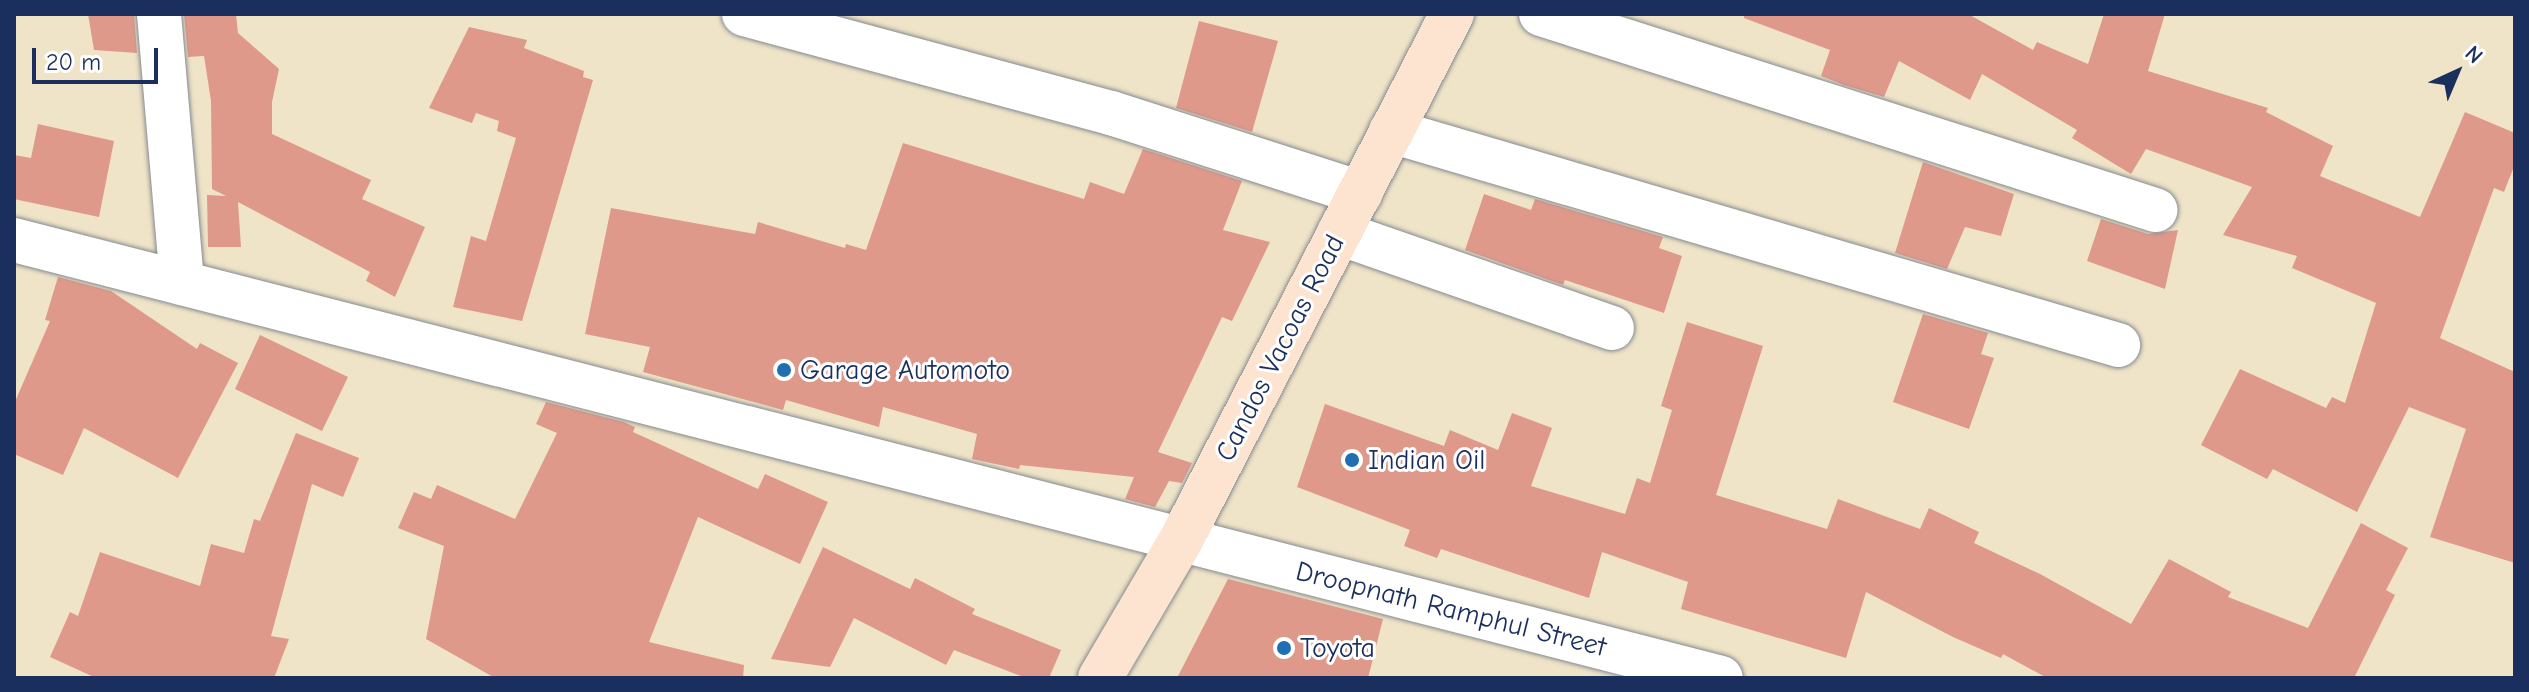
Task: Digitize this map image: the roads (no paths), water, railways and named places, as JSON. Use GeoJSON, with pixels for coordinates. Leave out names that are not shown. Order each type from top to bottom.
{"type":"FeatureCollection","features":[{"type":"Feature","properties":{"kind":"main road","name":"Candos Vacoas Road"},"geometry":{"type":"LineString","coordinates":[[1100,678],[1181,540],[1452,14]]}},
{"type":"Feature","properties":{"kind":"street"},"geometry":{"type":"LineString","coordinates":[[159,14],[182,283]]}},
{"type":"Feature","properties":{"kind":"street"},"geometry":{"type":"LineString","coordinates":[[744,14],[1111,113],[1360,193]]}},
{"type":"Feature","properties":{"kind":"street"},"geometry":{"type":"LineString","coordinates":[[1541,14],[2155,210]]}},
{"type":"Feature","properties":{"kind":"street"},"geometry":{"type":"LineString","coordinates":[[1391,131],[2118,345]]}},
{"type":"Feature","properties":{"kind":"street"},"geometry":{"type":"LineString","coordinates":[[1339,233],[1612,328]]}},
{"type":"Feature","properties":{"kind":"street","name":"Droopnath Ramphul Street"},"geometry":{"type":"LineString","coordinates":[[14,240],[1721,678]]}},
{"type":"Feature","properties":{"kind":"place","name":"Garage Automoto"},"geometry":{"type":"Point","coordinates":[784,370]}},
{"type":"Feature","properties":{"kind":"place","name":"Indian Oil"},"geometry":{"type":"Point","coordinates":[1352,460]}},
{"type":"Feature","properties":{"kind":"place","name":"Toyota"},"geometry":{"type":"Point","coordinates":[1284,648]}}]}
